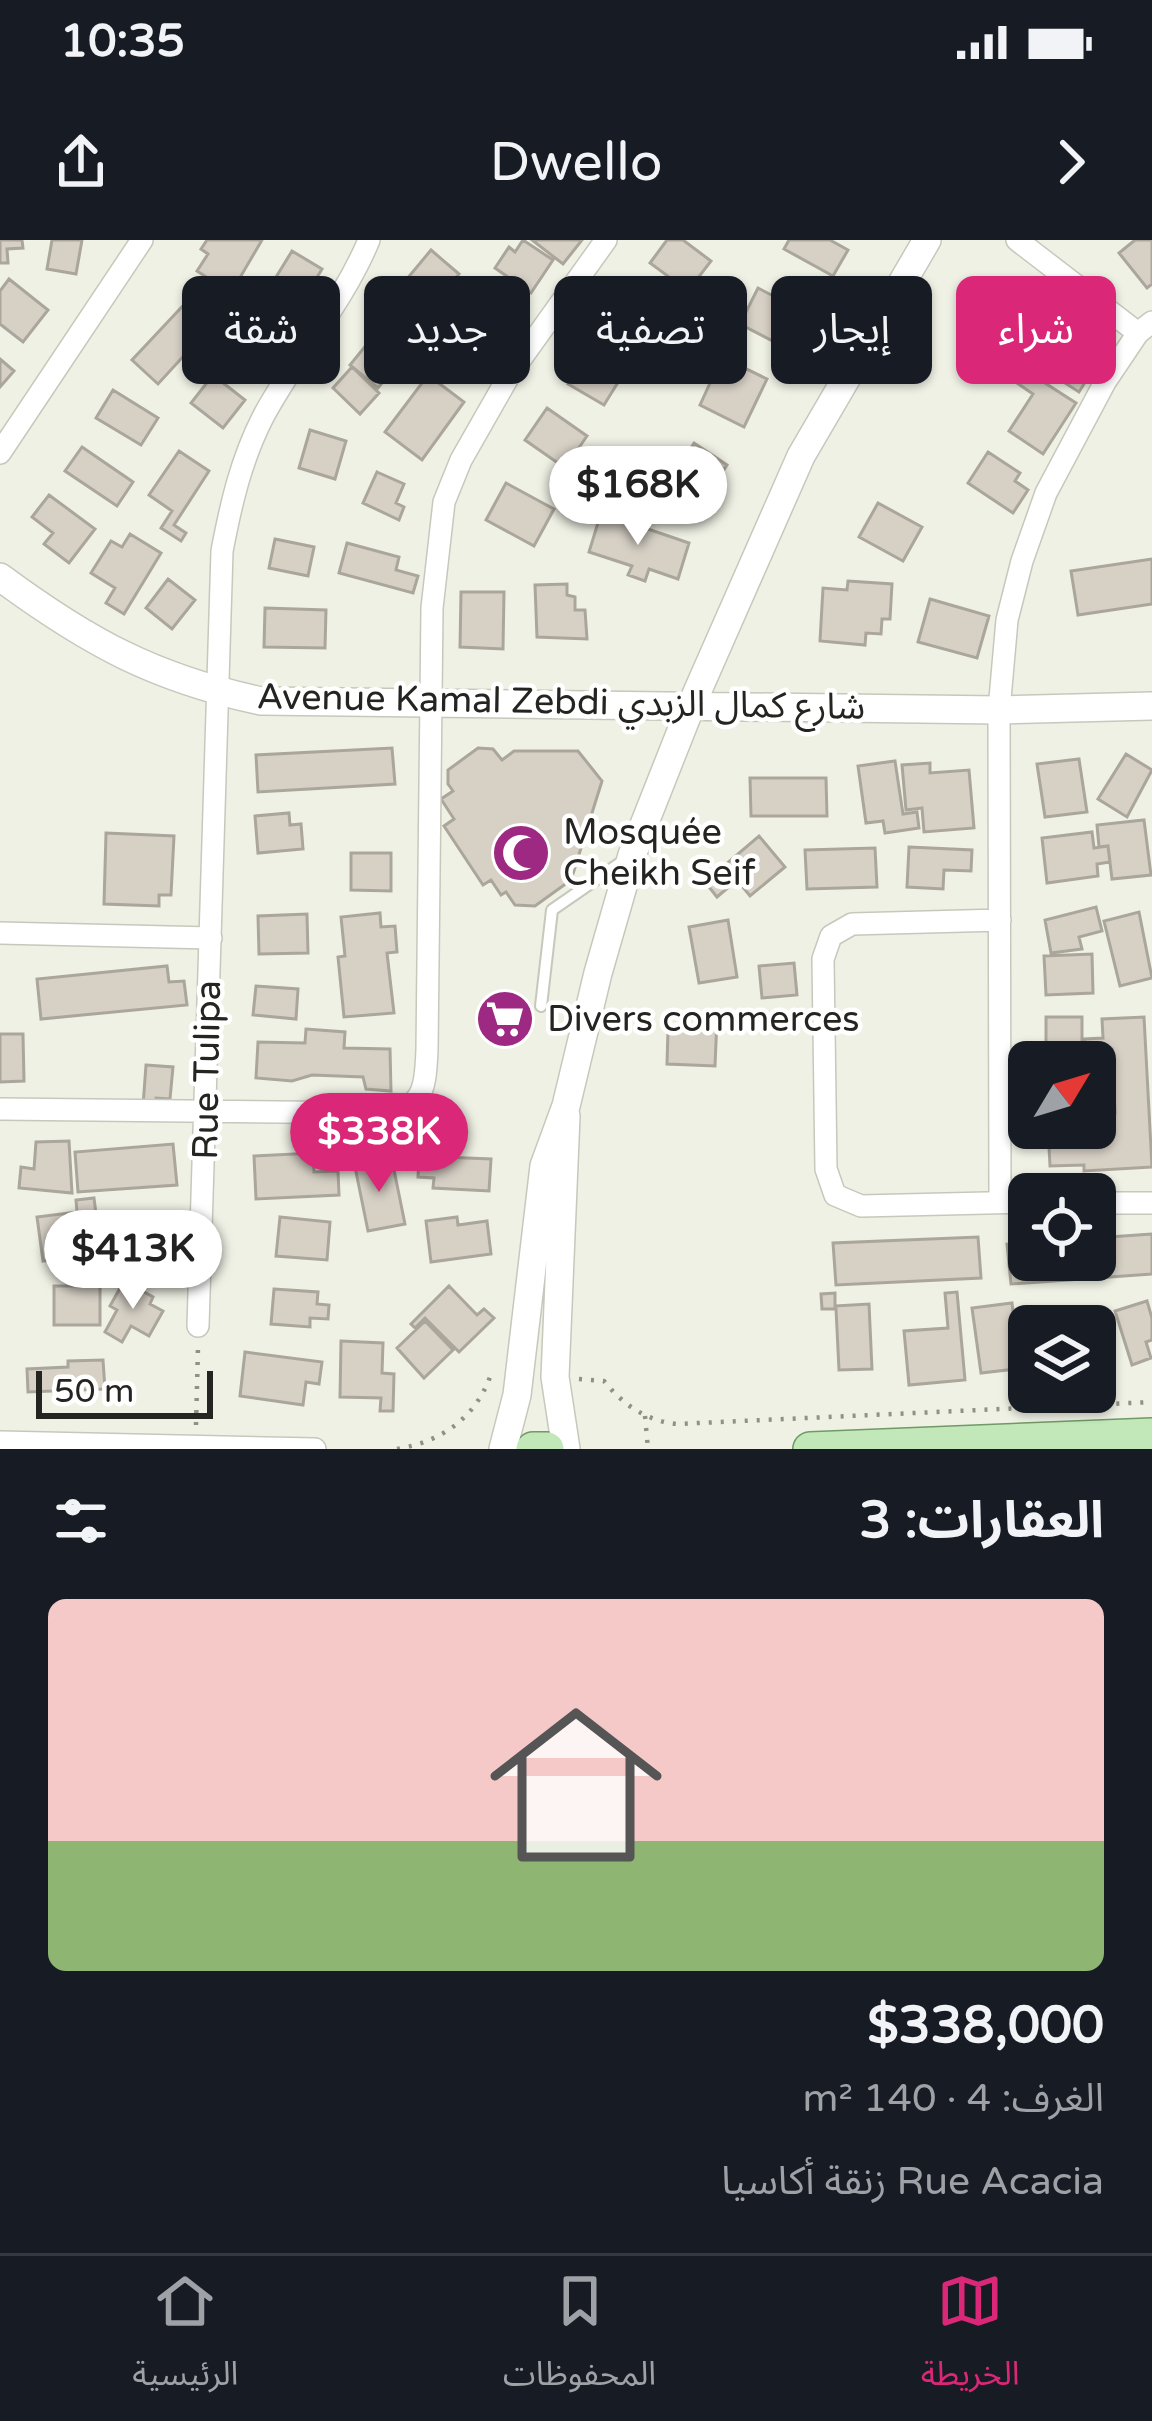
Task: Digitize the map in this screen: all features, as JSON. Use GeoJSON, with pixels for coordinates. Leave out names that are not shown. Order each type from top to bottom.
{"type":"FeatureCollection","features":[{"type":"Feature","properties":{"kind":"main road"},"geometry":{"type":"LineString","coordinates":[[810,1449],[1152,1435]]}},
{"type":"Feature","properties":{"kind":"main road"},"geometry":{"type":"LineString","coordinates":[[532,1449],[547,1449]]}},
{"type":"Feature","properties":{"kind":"street"},"geometry":{"type":"LineString","coordinates":[[0,454],[142,240]]}},
{"type":"Feature","properties":{"kind":"street","name":"Rue Tulipa"},"geometry":{"type":"LineString","coordinates":[[199,1327],[222,551],[247,451],[284,382],[348,286],[369,240]]}},
{"type":"Feature","properties":{"kind":"street"},"geometry":{"type":"LineString","coordinates":[[0,1127],[0,1109],[387,1113],[412,1105],[420,1097],[427,1050],[429,702],[437,541],[444,502],[461,460],[510,374],[606,240]]}},
{"type":"Feature","properties":{"kind":"street"},"geometry":{"type":"LineString","coordinates":[[503,1449],[519,1375],[544,1166],[566,1106],[632,855],[691,706],[801,457],[927,240]]}},
{"type":"Feature","properties":{"kind":"street"},"geometry":{"type":"LineString","coordinates":[[1000,1202],[999,710],[1007,620],[1046,494],[1105,382],[1145,327],[1017,240]]}},
{"type":"Feature","properties":{"kind":"street","name":"Avenue Kamal Zebdi شارع كمال الزبدي"},"geometry":{"type":"LineString","coordinates":[[0,577],[125,658],[181,682],[261,701],[999,710],[1152,706]]}},
{"type":"Feature","properties":{"kind":"street"},"geometry":{"type":"LineString","coordinates":[[1000,920],[852,924],[831,936],[825,947],[824,982],[826,1168],[835,1195],[861,1206],[1008,1202]]}},
{"type":"Feature","properties":{"kind":"street"},"geometry":{"type":"LineString","coordinates":[[0,933],[211,938]]}},
{"type":"Feature","properties":{"kind":"street"},"geometry":{"type":"LineString","coordinates":[[566,1106],[568,1148],[555,1377],[566,1449]]}},
{"type":"Feature","properties":{"kind":"street"},"geometry":{"type":"LineString","coordinates":[[1116,1203],[1152,1203]]}},
{"type":"Feature","properties":{"kind":"street"},"geometry":{"type":"LineString","coordinates":[[0,1442],[315,1449]]}},
{"type":"Feature","properties":{"kind":"lane"},"geometry":{"type":"LineString","coordinates":[[542,1006],[552,910],[632,855]]}},
{"type":"Feature","properties":{"kind":"path"},"geometry":{"type":"LineString","coordinates":[[195,1446],[199,1327]]}},
{"type":"Feature","properties":{"kind":"path"},"geometry":{"type":"LineString","coordinates":[[397,1449],[440,1436],[468,1415],[491,1374],[519,1375]]}},
{"type":"Feature","properties":{"kind":"path"},"geometry":{"type":"LineString","coordinates":[[555,1377],[604,1382],[621,1401],[645,1416],[688,1424],[1152,1402]]}},
{"type":"Feature","properties":{"kind":"path"},"geometry":{"type":"LineString","coordinates":[[645,1416],[648,1449]]}},
{"type":"Feature","properties":{"kind":"building"},"geometry":{"type":"Polygon","coordinates":[[[0,240],[22,240],[23,248],[7,249],[8,263],[0,263],[0,240]]]}},
{"type":"Feature","properties":{"kind":"building"},"geometry":{"type":"Polygon","coordinates":[[[52,240],[82,240],[76,274],[47,269],[52,240]]]}},
{"type":"Feature","properties":{"kind":"building"},"geometry":{"type":"Polygon","coordinates":[[[207,240],[262,240],[241,276],[205,276],[197,271],[208,254],[201,249],[207,240]]]}},
{"type":"Feature","properties":{"kind":"building"},"geometry":{"type":"Polygon","coordinates":[[[523,240],[553,260],[531,293],[530,276],[507,276],[495,268],[509,247],[515,252],[523,240]]]}},
{"type":"Feature","properties":{"kind":"building"},"geometry":{"type":"Polygon","coordinates":[[[532,240],[582,240],[563,264],[532,240]]]}},
{"type":"Feature","properties":{"kind":"building"},"geometry":{"type":"Polygon","coordinates":[[[667,240],[683,240],[711,261],[700,276],[668,276],[650,263],[667,240]]]}},
{"type":"Feature","properties":{"kind":"building"},"geometry":{"type":"Polygon","coordinates":[[[789,240],[830,240],[848,250],[833,276],[784,249],[789,240]]]}},
{"type":"Feature","properties":{"kind":"building"},"geometry":{"type":"Polygon","coordinates":[[[1135,240],[1152,240],[1152,284],[1147,288],[1119,253],[1135,240]]]}},
{"type":"Feature","properties":{"kind":"building"},"geometry":{"type":"Polygon","coordinates":[[[431,250],[459,274],[457,276],[409,276],[431,250]]]}},
{"type":"Feature","properties":{"kind":"building"},"geometry":{"type":"Polygon","coordinates":[[[292,251],[322,269],[318,276],[277,276],[292,251]]]}},
{"type":"Feature","properties":{"kind":"building"},"geometry":{"type":"Polygon","coordinates":[[[9,279],[48,310],[23,342],[0,324],[0,291],[9,279]]]}},
{"type":"Feature","properties":{"kind":"building"},"geometry":{"type":"Polygon","coordinates":[[[758,288],[771,295],[771,340],[747,328],[747,310],[758,288]]]}},
{"type":"Feature","properties":{"kind":"building"},"geometry":{"type":"Polygon","coordinates":[[[182,307],[182,358],[158,384],[132,360],[182,307]]]}},
{"type":"Feature","properties":{"kind":"building"},"geometry":{"type":"Polygon","coordinates":[[[364,348],[364,376],[350,365],[364,348]]]}},
{"type":"Feature","properties":{"kind":"building"},"geometry":{"type":"Polygon","coordinates":[[[0,359],[14,371],[0,387],[0,359]]]}},
{"type":"Feature","properties":{"kind":"building"},"geometry":{"type":"Polygon","coordinates":[[[352,367],[364,384],[379,393],[360,414],[333,388],[352,367]]]}},
{"type":"Feature","properties":{"kind":"building"},"geometry":{"type":"Polygon","coordinates":[[[747,369],[767,379],[744,427],[700,405],[710,384],[747,384],[747,369]]]}},
{"type":"Feature","properties":{"kind":"building"},"geometry":{"type":"Polygon","coordinates":[[[206,384],[225,384],[245,400],[223,428],[191,403],[206,384]]]}},
{"type":"Feature","properties":{"kind":"building"},"geometry":{"type":"Polygon","coordinates":[[[421,384],[440,384],[464,402],[422,460],[385,432],[421,384]]]}},
{"type":"Feature","properties":{"kind":"building"},"geometry":{"type":"Polygon","coordinates":[[[568,384],[617,384],[604,405],[568,384]]]}},
{"type":"Feature","properties":{"kind":"building"},"geometry":{"type":"Polygon","coordinates":[[[1018,384],[1047,384],[1076,403],[1043,454],[1009,431],[1033,394],[1018,384]]]}},
{"type":"Feature","properties":{"kind":"building"},"geometry":{"type":"Polygon","coordinates":[[[113,390],[158,418],[141,445],[96,418],[113,390]]]}},
{"type":"Feature","properties":{"kind":"building"},"geometry":{"type":"Polygon","coordinates":[[[547,408],[587,436],[565,468],[525,440],[547,408]]]}},
{"type":"Feature","properties":{"kind":"building"},"geometry":{"type":"Polygon","coordinates":[[[310,430],[346,441],[335,479],[299,468],[310,430]]]}},
{"type":"Feature","properties":{"kind":"building"},"geometry":{"type":"Polygon","coordinates":[[[694,443],[727,465],[693,508],[660,485],[678,457],[683,461],[694,443]]]}},
{"type":"Feature","properties":{"kind":"building"},"geometry":{"type":"Polygon","coordinates":[[[82,447],[133,482],[117,506],[65,471],[82,447]]]}},
{"type":"Feature","properties":{"kind":"building"},"geometry":{"type":"Polygon","coordinates":[[[179,451],[209,471],[174,525],[186,533],[181,541],[161,528],[172,511],[149,495],[179,451]]]}},
{"type":"Feature","properties":{"kind":"building"},"geometry":{"type":"Polygon","coordinates":[[[988,452],[1020,473],[1015,481],[1028,490],[1013,513],[968,483],[988,452]]]}},
{"type":"Feature","properties":{"kind":"building"},"geometry":{"type":"Polygon","coordinates":[[[377,472],[404,484],[396,503],[404,507],[399,520],[363,503],[377,472]]]}},
{"type":"Feature","properties":{"kind":"building"},"geometry":{"type":"Polygon","coordinates":[[[506,483],[554,509],[534,546],[486,520],[506,483]]]}},
{"type":"Feature","properties":{"kind":"building"},"geometry":{"type":"Polygon","coordinates":[[[49,495],[95,529],[69,563],[44,544],[53,533],[32,517],[49,495]]]}},
{"type":"Feature","properties":{"kind":"building"},"geometry":{"type":"Polygon","coordinates":[[[878,503],[922,527],[903,561],[859,537],[878,503]]]}},
{"type":"Feature","properties":{"kind":"building"},"geometry":{"type":"Polygon","coordinates":[[[601,513],[689,543],[678,579],[649,569],[645,581],[628,575],[632,566],[589,552],[601,513]]]}},
{"type":"Feature","properties":{"kind":"building"},"geometry":{"type":"Polygon","coordinates":[[[130,534],[161,553],[124,614],[106,603],[115,588],[91,573],[111,541],[122,547],[130,534]]]}},
{"type":"Feature","properties":{"kind":"building"},"geometry":{"type":"Polygon","coordinates":[[[275,539],[314,547],[308,576],[269,568],[275,539]]]}},
{"type":"Feature","properties":{"kind":"building"},"geometry":{"type":"Polygon","coordinates":[[[347,543],[399,557],[396,570],[418,576],[413,593],[339,573],[347,543]]]}},
{"type":"Feature","properties":{"kind":"building"},"geometry":{"type":"Polygon","coordinates":[[[1152,559],[1152,604],[1078,615],[1071,571],[1152,559]]]}},
{"type":"Feature","properties":{"kind":"building"},"geometry":{"type":"Polygon","coordinates":[[[168,579],[195,600],[172,629],[146,608],[168,579]]]}},
{"type":"Feature","properties":{"kind":"building"},"geometry":{"type":"Polygon","coordinates":[[[848,581],[892,584],[890,619],[882,619],[881,634],[866,633],[865,645],[820,641],[823,588],[847,590],[848,581]]]}},
{"type":"Feature","properties":{"kind":"building"},"geometry":{"type":"Polygon","coordinates":[[[567,584],[567,595],[575,597],[575,610],[585,610],[587,639],[537,637],[535,585],[567,584]]]}},
{"type":"Feature","properties":{"kind":"building"},"geometry":{"type":"Polygon","coordinates":[[[461,592],[504,592],[503,649],[460,647],[461,592]]]}},
{"type":"Feature","properties":{"kind":"building"},"geometry":{"type":"Polygon","coordinates":[[[930,599],[989,616],[977,658],[918,642],[930,599]]]}},
{"type":"Feature","properties":{"kind":"building"},"geometry":{"type":"Polygon","coordinates":[[[265,608],[326,610],[325,648],[264,647],[265,608]]]}},
{"type":"Feature","properties":{"kind":"building"},"geometry":{"type":"Polygon","coordinates":[[[392,748],[395,784],[258,792],[256,755],[392,748]]]}},
{"type":"Feature","properties":{"kind":"building","name":"Mosquée Cheikh Seif"},"geometry":{"type":"Polygon","coordinates":[[[478,748],[493,749],[502,760],[514,751],[578,751],[602,781],[571,880],[535,906],[515,905],[491,880],[483,885],[444,826],[454,819],[441,799],[453,791],[448,770],[478,748]]]}},
{"type":"Feature","properties":{"kind":"building"},"geometry":{"type":"Polygon","coordinates":[[[1126,754],[1152,770],[1127,817],[1098,799],[1126,754]]]}},
{"type":"Feature","properties":{"kind":"building"},"geometry":{"type":"Polygon","coordinates":[[[1079,759],[1087,812],[1045,817],[1037,764],[1079,759]]]}},
{"type":"Feature","properties":{"kind":"building"},"geometry":{"type":"Polygon","coordinates":[[[895,761],[903,814],[917,812],[919,828],[885,833],[883,821],[866,823],[858,766],[895,761]]]}},
{"type":"Feature","properties":{"kind":"building"},"geometry":{"type":"Polygon","coordinates":[[[930,763],[930,773],[969,770],[974,828],[924,832],[922,808],[906,810],[902,765],[930,763]]]}},
{"type":"Feature","properties":{"kind":"building"},"geometry":{"type":"Polygon","coordinates":[[[750,778],[826,778],[827,816],[751,816],[750,778]]]}},
{"type":"Feature","properties":{"kind":"building"},"geometry":{"type":"Polygon","coordinates":[[[289,813],[290,825],[301,824],[303,849],[258,853],[255,816],[289,813]]]}},
{"type":"Feature","properties":{"kind":"building"},"geometry":{"type":"Polygon","coordinates":[[[1144,820],[1151,875],[1112,879],[1108,846],[1099,847],[1097,825],[1144,820]]]}},
{"type":"Feature","properties":{"kind":"building"},"geometry":{"type":"Polygon","coordinates":[[[1092,832],[1094,848],[1108,846],[1110,862],[1097,864],[1098,876],[1047,883],[1042,838],[1092,832]]]}},
{"type":"Feature","properties":{"kind":"building"},"geometry":{"type":"Polygon","coordinates":[[[106,833],[174,836],[171,895],[159,895],[159,906],[104,904],[106,833]]]}},
{"type":"Feature","properties":{"kind":"building"},"geometry":{"type":"Polygon","coordinates":[[[759,836],[785,867],[750,896],[737,880],[717,897],[705,882],[759,836]]]}},
{"type":"Feature","properties":{"kind":"building"},"geometry":{"type":"Polygon","coordinates":[[[909,847],[972,850],[971,871],[944,870],[943,889],[907,887],[909,847]]]}},
{"type":"Feature","properties":{"kind":"building"},"geometry":{"type":"Polygon","coordinates":[[[875,848],[877,887],[807,889],[805,850],[875,848]]]}},
{"type":"Feature","properties":{"kind":"building"},"geometry":{"type":"Polygon","coordinates":[[[351,853],[391,853],[391,891],[351,890],[351,853]]]}},
{"type":"Feature","properties":{"kind":"building"},"geometry":{"type":"Polygon","coordinates":[[[1096,907],[1102,931],[1079,937],[1082,949],[1051,953],[1045,920],[1096,907]]]}},
{"type":"Feature","properties":{"kind":"building"},"geometry":{"type":"Polygon","coordinates":[[[1139,912],[1152,978],[1120,986],[1104,921],[1139,912]]]}},
{"type":"Feature","properties":{"kind":"building"},"geometry":{"type":"Polygon","coordinates":[[[380,913],[381,927],[395,926],[397,952],[387,953],[394,1013],[344,1017],[338,957],[345,956],[341,917],[380,913]]]}},
{"type":"Feature","properties":{"kind":"building"},"geometry":{"type":"Polygon","coordinates":[[[307,914],[308,953],[259,954],[258,916],[307,914]]]}},
{"type":"Feature","properties":{"kind":"building"},"geometry":{"type":"Polygon","coordinates":[[[728,920],[737,977],[699,983],[689,927],[728,920]]]}},
{"type":"Feature","properties":{"kind":"building"},"geometry":{"type":"Polygon","coordinates":[[[1092,954],[1093,993],[1046,995],[1044,956],[1092,954]]]}},
{"type":"Feature","properties":{"kind":"building"},"geometry":{"type":"Polygon","coordinates":[[[794,963],[797,995],[762,998],[759,966],[794,963]]]}},
{"type":"Feature","properties":{"kind":"building"},"geometry":{"type":"Polygon","coordinates":[[[167,966],[169,982],[184,981],[187,1005],[41,1019],[37,979],[167,966]]]}},
{"type":"Feature","properties":{"kind":"building"},"geometry":{"type":"Polygon","coordinates":[[[256,986],[298,989],[296,1019],[253,1015],[256,986]]]}},
{"type":"Feature","properties":{"kind":"building"},"geometry":{"type":"Polygon","coordinates":[[[1046,1017],[1082,1017],[1082,1041],[1046,1041],[1046,1017]]]}},
{"type":"Feature","properties":{"kind":"building"},"geometry":{"type":"Polygon","coordinates":[[[1144,1017],[1152,1167],[1084,1171],[1084,1165],[1050,1166],[1049,1149],[1116,1149],[1116,1041],[1085,1041],[1103,1038],[1102,1019],[1144,1017]]]}},
{"type":"Feature","properties":{"kind":"building"},"geometry":{"type":"Polygon","coordinates":[[[696,1019],[717,1019],[715,1066],[667,1064],[668,1029],[696,1030],[696,1019]]]}},
{"type":"Feature","properties":{"kind":"building"},"geometry":{"type":"Polygon","coordinates":[[[306,1029],[345,1032],[344,1048],[390,1049],[391,1091],[366,1089],[363,1077],[256,1078],[258,1042],[305,1043],[306,1029]]]}},
{"type":"Feature","properties":{"kind":"building"},"geometry":{"type":"Polygon","coordinates":[[[0,1034],[23,1034],[24,1081],[0,1082],[0,1034]]]}},
{"type":"Feature","properties":{"kind":"building"},"geometry":{"type":"Polygon","coordinates":[[[146,1065],[173,1067],[170,1099],[156,1098],[155,1107],[143,1106],[146,1065]]]}},
{"type":"Feature","properties":{"kind":"building"},"geometry":{"type":"Polygon","coordinates":[[[69,1141],[72,1193],[19,1188],[21,1167],[34,1169],[36,1142],[69,1141]]]}},
{"type":"Feature","properties":{"kind":"building"},"geometry":{"type":"Polygon","coordinates":[[[173,1144],[177,1185],[78,1192],[75,1152],[173,1144]]]}},
{"type":"Feature","properties":{"kind":"building"},"geometry":{"type":"Polygon","coordinates":[[[313,1153],[314,1172],[338,1171],[339,1195],[256,1199],[254,1156],[313,1153]]]}},
{"type":"Feature","properties":{"kind":"building"},"geometry":{"type":"Polygon","coordinates":[[[419,1156],[491,1159],[489,1191],[433,1188],[434,1178],[418,1177],[419,1156]]]}},
{"type":"Feature","properties":{"kind":"building"},"geometry":{"type":"Polygon","coordinates":[[[379,1157],[381,1168],[393,1165],[405,1224],[368,1231],[354,1162],[379,1157]]]}},
{"type":"Feature","properties":{"kind":"building"},"geometry":{"type":"Polygon","coordinates":[[[94,1198],[101,1254],[43,1261],[37,1217],[77,1212],[76,1200],[94,1198]]]}},
{"type":"Feature","properties":{"kind":"building"},"geometry":{"type":"Polygon","coordinates":[[[169,1212],[177,1258],[128,1265],[125,1243],[115,1245],[111,1220],[169,1212]]]}},
{"type":"Feature","properties":{"kind":"building"},"geometry":{"type":"Polygon","coordinates":[[[280,1217],[330,1222],[327,1260],[276,1256],[280,1217]]]}},
{"type":"Feature","properties":{"kind":"building"},"geometry":{"type":"Polygon","coordinates":[[[457,1217],[458,1225],[487,1221],[491,1254],[431,1262],[426,1221],[457,1217]]]}},
{"type":"Feature","properties":{"kind":"building"},"geometry":{"type":"Polygon","coordinates":[[[1152,1234],[1152,1274],[1116,1277],[1116,1237],[1152,1234]]]}},
{"type":"Feature","properties":{"kind":"building"},"geometry":{"type":"Polygon","coordinates":[[[978,1237],[981,1278],[836,1285],[833,1243],[978,1237]]]}},
{"type":"Feature","properties":{"kind":"building"},"geometry":{"type":"Polygon","coordinates":[[[124,1281],[153,1297],[150,1304],[163,1311],[149,1336],[131,1326],[122,1342],[105,1332],[117,1310],[110,1306],[124,1281]]]}},
{"type":"Feature","properties":{"kind":"building"},"geometry":{"type":"Polygon","coordinates":[[[54,1286],[100,1286],[100,1325],[54,1325],[54,1286]]]}},
{"type":"Feature","properties":{"kind":"building"},"geometry":{"type":"Polygon","coordinates":[[[449,1286],[477,1315],[484,1309],[494,1318],[459,1352],[425,1318],[415,1328],[411,1324],[449,1286]]]}},
{"type":"Feature","properties":{"kind":"building"},"geometry":{"type":"Polygon","coordinates":[[[274,1289],[318,1292],[317,1304],[329,1305],[328,1319],[310,1318],[310,1327],[271,1324],[274,1289]]]}},
{"type":"Feature","properties":{"kind":"building"},"geometry":{"type":"Polygon","coordinates":[[[957,1292],[965,1380],[909,1385],[904,1331],[948,1328],[945,1293],[957,1292]]]}},
{"type":"Feature","properties":{"kind":"building"},"geometry":{"type":"Polygon","coordinates":[[[835,1293],[835,1306],[869,1304],[872,1369],[839,1370],[836,1309],[822,1309],[821,1294],[835,1293]]]}},
{"type":"Feature","properties":{"kind":"building"},"geometry":{"type":"Polygon","coordinates":[[[1147,1301],[1152,1340],[1146,1342],[1151,1358],[1132,1365],[1116,1311],[1147,1301]]]}},
{"type":"Feature","properties":{"kind":"building"},"geometry":{"type":"Polygon","coordinates":[[[1012,1303],[1008,1305],[1008,1370],[981,1373],[972,1308],[1012,1303]]]}},
{"type":"Feature","properties":{"kind":"building"},"geometry":{"type":"Polygon","coordinates":[[[425,1321],[453,1350],[424,1378],[397,1348],[425,1321]]]}},
{"type":"Feature","properties":{"kind":"building"},"geometry":{"type":"Polygon","coordinates":[[[341,1341],[383,1343],[382,1373],[394,1374],[393,1411],[380,1411],[381,1398],[340,1397],[341,1341]]]}},
{"type":"Feature","properties":{"kind":"building"},"geometry":{"type":"Polygon","coordinates":[[[245,1352],[322,1362],[319,1384],[306,1382],[303,1405],[240,1396],[245,1352]]]}},
{"type":"Feature","properties":{"kind":"building"},"geometry":{"type":"Polygon","coordinates":[[[103,1360],[105,1389],[28,1392],[27,1369],[103,1360]]]}},
{"type":"Feature","properties":{"kind":"place","name":"Mosquée Cheikh Seif"},"geometry":{"type":"Point","coordinates":[521,853]}},
{"type":"Feature","properties":{"kind":"place","name":"Divers commerces"},"geometry":{"type":"Point","coordinates":[505,1019]}}]}
